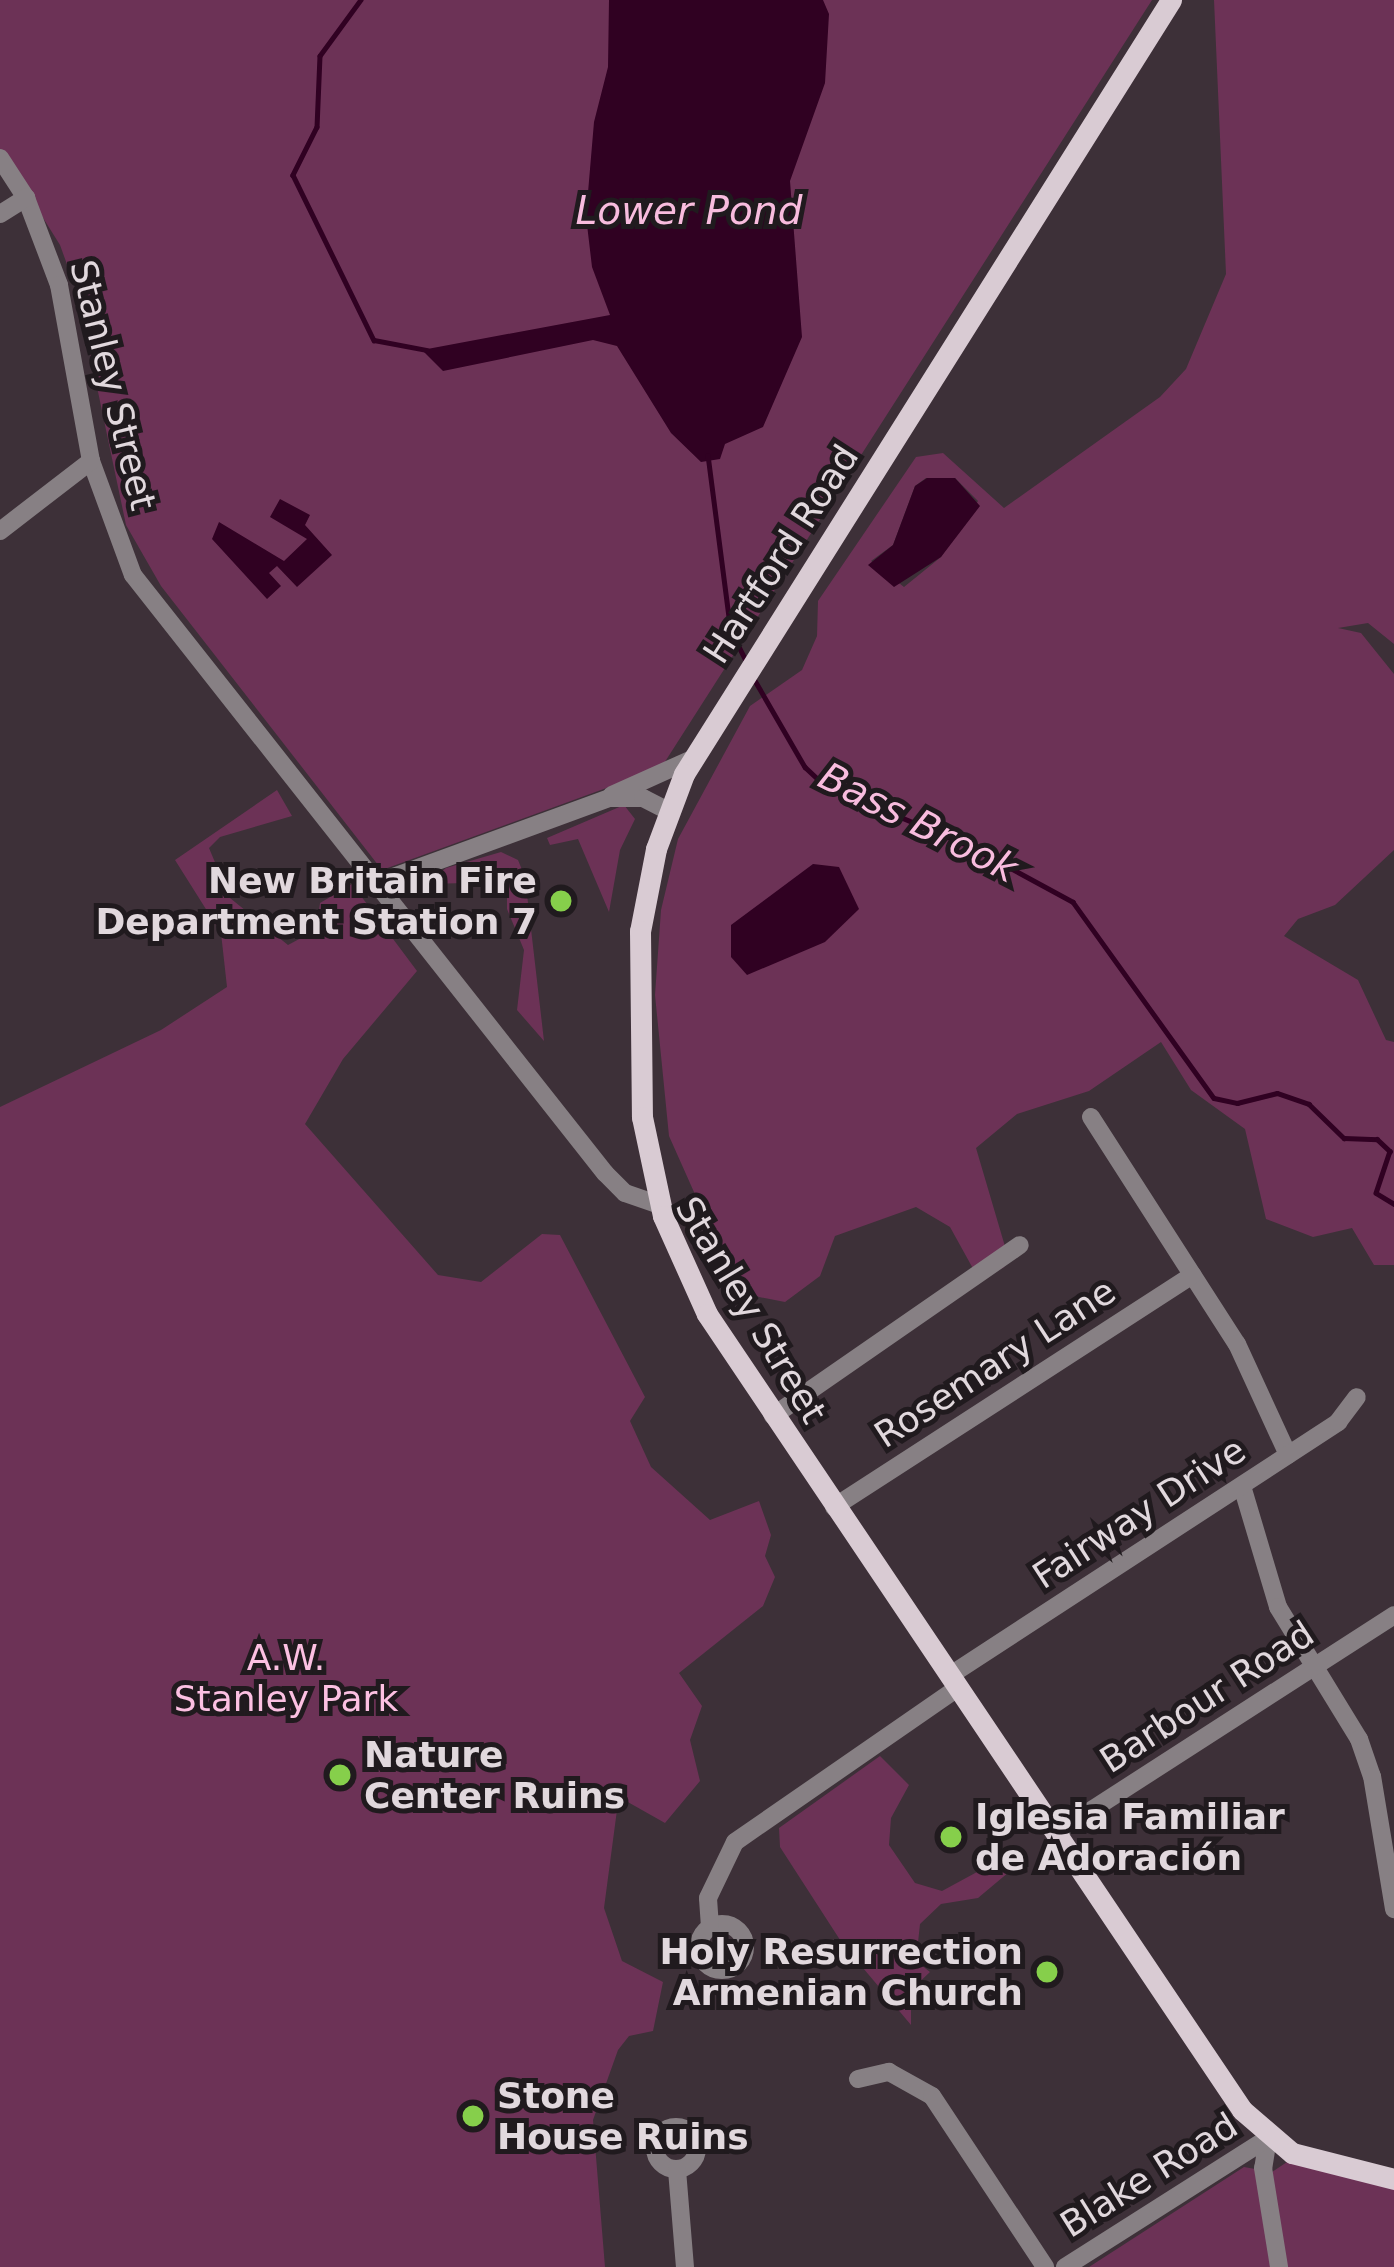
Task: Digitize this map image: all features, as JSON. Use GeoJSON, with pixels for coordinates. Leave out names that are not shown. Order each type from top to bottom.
{"type":"FeatureCollection","features":[{"type":"Feature","properties":{"kind":"main road","name":"Hartford Road"},"geometry":{"type":"LineString","coordinates":[[659,1205],[642,1118],[637,978],[647,884],[690,760],[1171,0]]}},
{"type":"Feature","properties":{"kind":"main road","name":"Stanley Street"},"geometry":{"type":"LineString","coordinates":[[659,1205],[700,1301],[772,1417],[1268,2138]]}},
{"type":"Feature","properties":{"kind":"main road"},"geometry":{"type":"LineString","coordinates":[[1268,2138],[1294,2154],[1394,2179]]}},
{"type":"Feature","properties":{"kind":"street","name":"Stanley Street"},"geometry":{"type":"LineString","coordinates":[[0,158],[26,198],[59,286],[91,461],[134,575],[608,1177],[659,1205]]}},
{"type":"Feature","properties":{"kind":"street"},"geometry":{"type":"LineString","coordinates":[[0,214],[26,198]]}},
{"type":"Feature","properties":{"kind":"street"},"geometry":{"type":"LineString","coordinates":[[0,531],[91,461]]}},
{"type":"Feature","properties":{"kind":"street"},"geometry":{"type":"LineString","coordinates":[[377,883],[609,798],[690,760]]}},
{"type":"Feature","properties":{"kind":"street"},"geometry":{"type":"LineString","coordinates":[[609,798],[643,798],[669,811]]}},
{"type":"Feature","properties":{"kind":"street"},"geometry":{"type":"LineString","coordinates":[[1091,1117],[1256,1377],[1288,1455]]}},
{"type":"Feature","properties":{"kind":"street"},"geometry":{"type":"LineString","coordinates":[[772,1417],[1020,1245]]}},
{"type":"Feature","properties":{"kind":"street","name":"Rosemary Lane"},"geometry":{"type":"LineString","coordinates":[[834,1507],[1192,1275]]}},
{"type":"Feature","properties":{"kind":"street","name":"Fairway Drive"},"geometry":{"type":"LineString","coordinates":[[710,1927],[708,1898],[735,1842],[953,1682],[1338,1422],[1357,1397]]}},
{"type":"Feature","properties":{"kind":"street"},"geometry":{"type":"LineString","coordinates":[[1242,1486],[1278,1606],[1372,1775],[1394,1909]]}},
{"type":"Feature","properties":{"kind":"street","name":"Barbour Road"},"geometry":{"type":"LineString","coordinates":[[1056,1833],[1394,1615]]}},
{"type":"Feature","properties":{"kind":"street"},"geometry":{"type":"LineString","coordinates":[[858,2079],[890,2072],[932,2096],[1045,2267]]}},
{"type":"Feature","properties":{"kind":"street"},"geometry":{"type":"LineString","coordinates":[[1268,2138],[1263,2168],[1279,2267]]}},
{"type":"Feature","properties":{"kind":"street","name":"Blake Road"},"geometry":{"type":"LineString","coordinates":[[1065,2267],[1268,2138]]}},
{"type":"Feature","properties":{"kind":"street"},"geometry":{"type":"LineString","coordinates":[[677,2170],[686,2267]]}},
{"type":"Feature","properties":{"kind":"green space"},"geometry":{"type":"Polygon","coordinates":[[[0,0],[1152,0],[661,768],[382,870],[161,586],[126,525],[77,292],[60,245],[0,149],[0,0]]]}},
{"type":"Feature","properties":{"kind":"green space"},"geometry":{"type":"Polygon","coordinates":[[[1214,0],[1394,0],[1394,644],[1368,623],[1338,628],[1361,633],[1394,674],[1394,850],[1335,905],[1298,919],[1284,936],[1358,980],[1386,1040],[1394,1042],[1394,1265],[1374,1265],[1352,1228],[1313,1237],[1266,1219],[1245,1129],[1191,1090],[1161,1042],[1089,1091],[1017,1114],[976,1148],[1009,1260],[1003,1268],[976,1274],[950,1227],[916,1207],[835,1236],[820,1276],[785,1302],[759,1297],[735,1284],[669,1136],[655,995],[661,910],[678,839],[750,706],[802,670],[817,636],[818,601],[916,457],[943,453],[1004,508],[1160,397],[1186,369],[1226,274],[1214,0]],[[926,478],[915,486],[893,545],[871,561],[904,587],[941,557],[978,501],[955,478],[926,478]]]}},
{"type":"Feature","properties":{"kind":"green space","name":"A.W. Stanley Park"},"geometry":{"type":"Polygon","coordinates":[[[277,790],[292,816],[220,837],[209,848],[230,898],[288,945],[316,930],[320,903],[352,884],[417,971],[343,1059],[305,1124],[438,1275],[481,1282],[542,1234],[560,1235],[645,1397],[630,1421],[651,1467],[710,1520],[759,1501],[771,1535],[765,1556],[775,1577],[763,1606],[679,1673],[702,1706],[690,1740],[700,1781],[665,1823],[626,1801],[617,1810],[604,1908],[622,1961],[663,1982],[653,2031],[629,2036],[618,2050],[593,2120],[605,2267],[0,2267],[0,1107],[161,1030],[227,987],[221,933],[175,860],[277,790]]]}},
{"type":"Feature","properties":{"kind":"green space"},"geometry":{"type":"Polygon","coordinates":[[[624,805],[635,819],[620,850],[609,912],[578,839],[550,845],[547,838],[624,805]]]}},
{"type":"Feature","properties":{"kind":"green space"},"geometry":{"type":"Polygon","coordinates":[[[501,852],[518,860],[525,877],[544,1041],[517,1010],[524,950],[507,909],[507,882],[426,884],[446,868],[501,852]]]}},
{"type":"Feature","properties":{"kind":"green space"},"geometry":{"type":"Polygon","coordinates":[[[880,1756],[909,1785],[891,1818],[889,1845],[915,1883],[942,1891],[1001,1859],[1009,1872],[978,1898],[941,1904],[920,1924],[916,1961],[930,1972],[911,1990],[911,2025],[842,1943],[780,1847],[779,1828],[880,1756]]]}},
{"type":"Feature","properties":{"kind":"green space"},"geometry":{"type":"Polygon","coordinates":[[[1287,2162],[1394,2189],[1394,2267],[1089,2267],[1244,2167],[1272,2172],[1287,2162]]]}},
{"type":"Feature","properties":{"kind":"water","name":"Lower Pond"},"geometry":{"type":"Polygon","coordinates":[[[609,0],[823,0],[829,14],[825,83],[790,181],[802,337],[763,427],[725,444],[720,459],[701,462],[671,433],[617,346],[593,340],[443,371],[422,350],[610,315],[592,267],[586,216],[594,122],[608,67],[609,0]]]}},
{"type":"Feature","properties":{"kind":"water"},"geometry":{"type":"Polygon","coordinates":[[[927,478],[955,478],[980,506],[941,557],[894,587],[868,565],[893,545],[915,486],[927,478]]]}},
{"type":"Feature","properties":{"kind":"water"},"geometry":{"type":"Polygon","coordinates":[[[280,499],[310,515],[305,525],[332,555],[297,587],[277,566],[269,573],[281,586],[267,599],[212,539],[219,522],[284,561],[307,539],[270,517],[280,499]]]}},
{"type":"Feature","properties":{"kind":"water"},"geometry":{"type":"Polygon","coordinates":[[[813,864],[839,867],[859,909],[825,942],[747,975],[731,957],[731,925],[813,864]]]}},
{"type":"Feature","properties":{"kind":"waterway"},"geometry":{"type":"LineString","coordinates":[[361,0],[320,56],[317,127],[293,175],[374,340],[427,350]]}},
{"type":"Feature","properties":{"kind":"waterway","name":"Bass Brook"},"geometry":{"type":"LineString","coordinates":[[708,455],[731,631],[746,661]]}},
{"type":"Feature","properties":{"kind":"waterway","name":"Bass Brook"},"geometry":{"type":"LineString","coordinates":[[753,677],[805,767],[824,785],[970,846],[1073,902],[1214,1098],[1237,1103],[1277,1093],[1309,1104],[1344,1138],[1377,1139],[1390,1151],[1376,1193],[1394,1204]]}},
{"type":"Feature","properties":{"kind":"place","name":"New Britain Fire Department Station 7"},"geometry":{"type":"Point","coordinates":[561,901]}},
{"type":"Feature","properties":{"kind":"place","name":"Nature Center Ruins"},"geometry":{"type":"Point","coordinates":[340,1775]}},
{"type":"Feature","properties":{"kind":"place","name":"Iglesia Familiar de Adoración"},"geometry":{"type":"Point","coordinates":[951,1837]}},
{"type":"Feature","properties":{"kind":"place","name":"Holy Resurrection Armenian Church"},"geometry":{"type":"Point","coordinates":[1047,1972]}},
{"type":"Feature","properties":{"kind":"place","name":"Stone House Ruins"},"geometry":{"type":"Point","coordinates":[473,2116]}}]}
